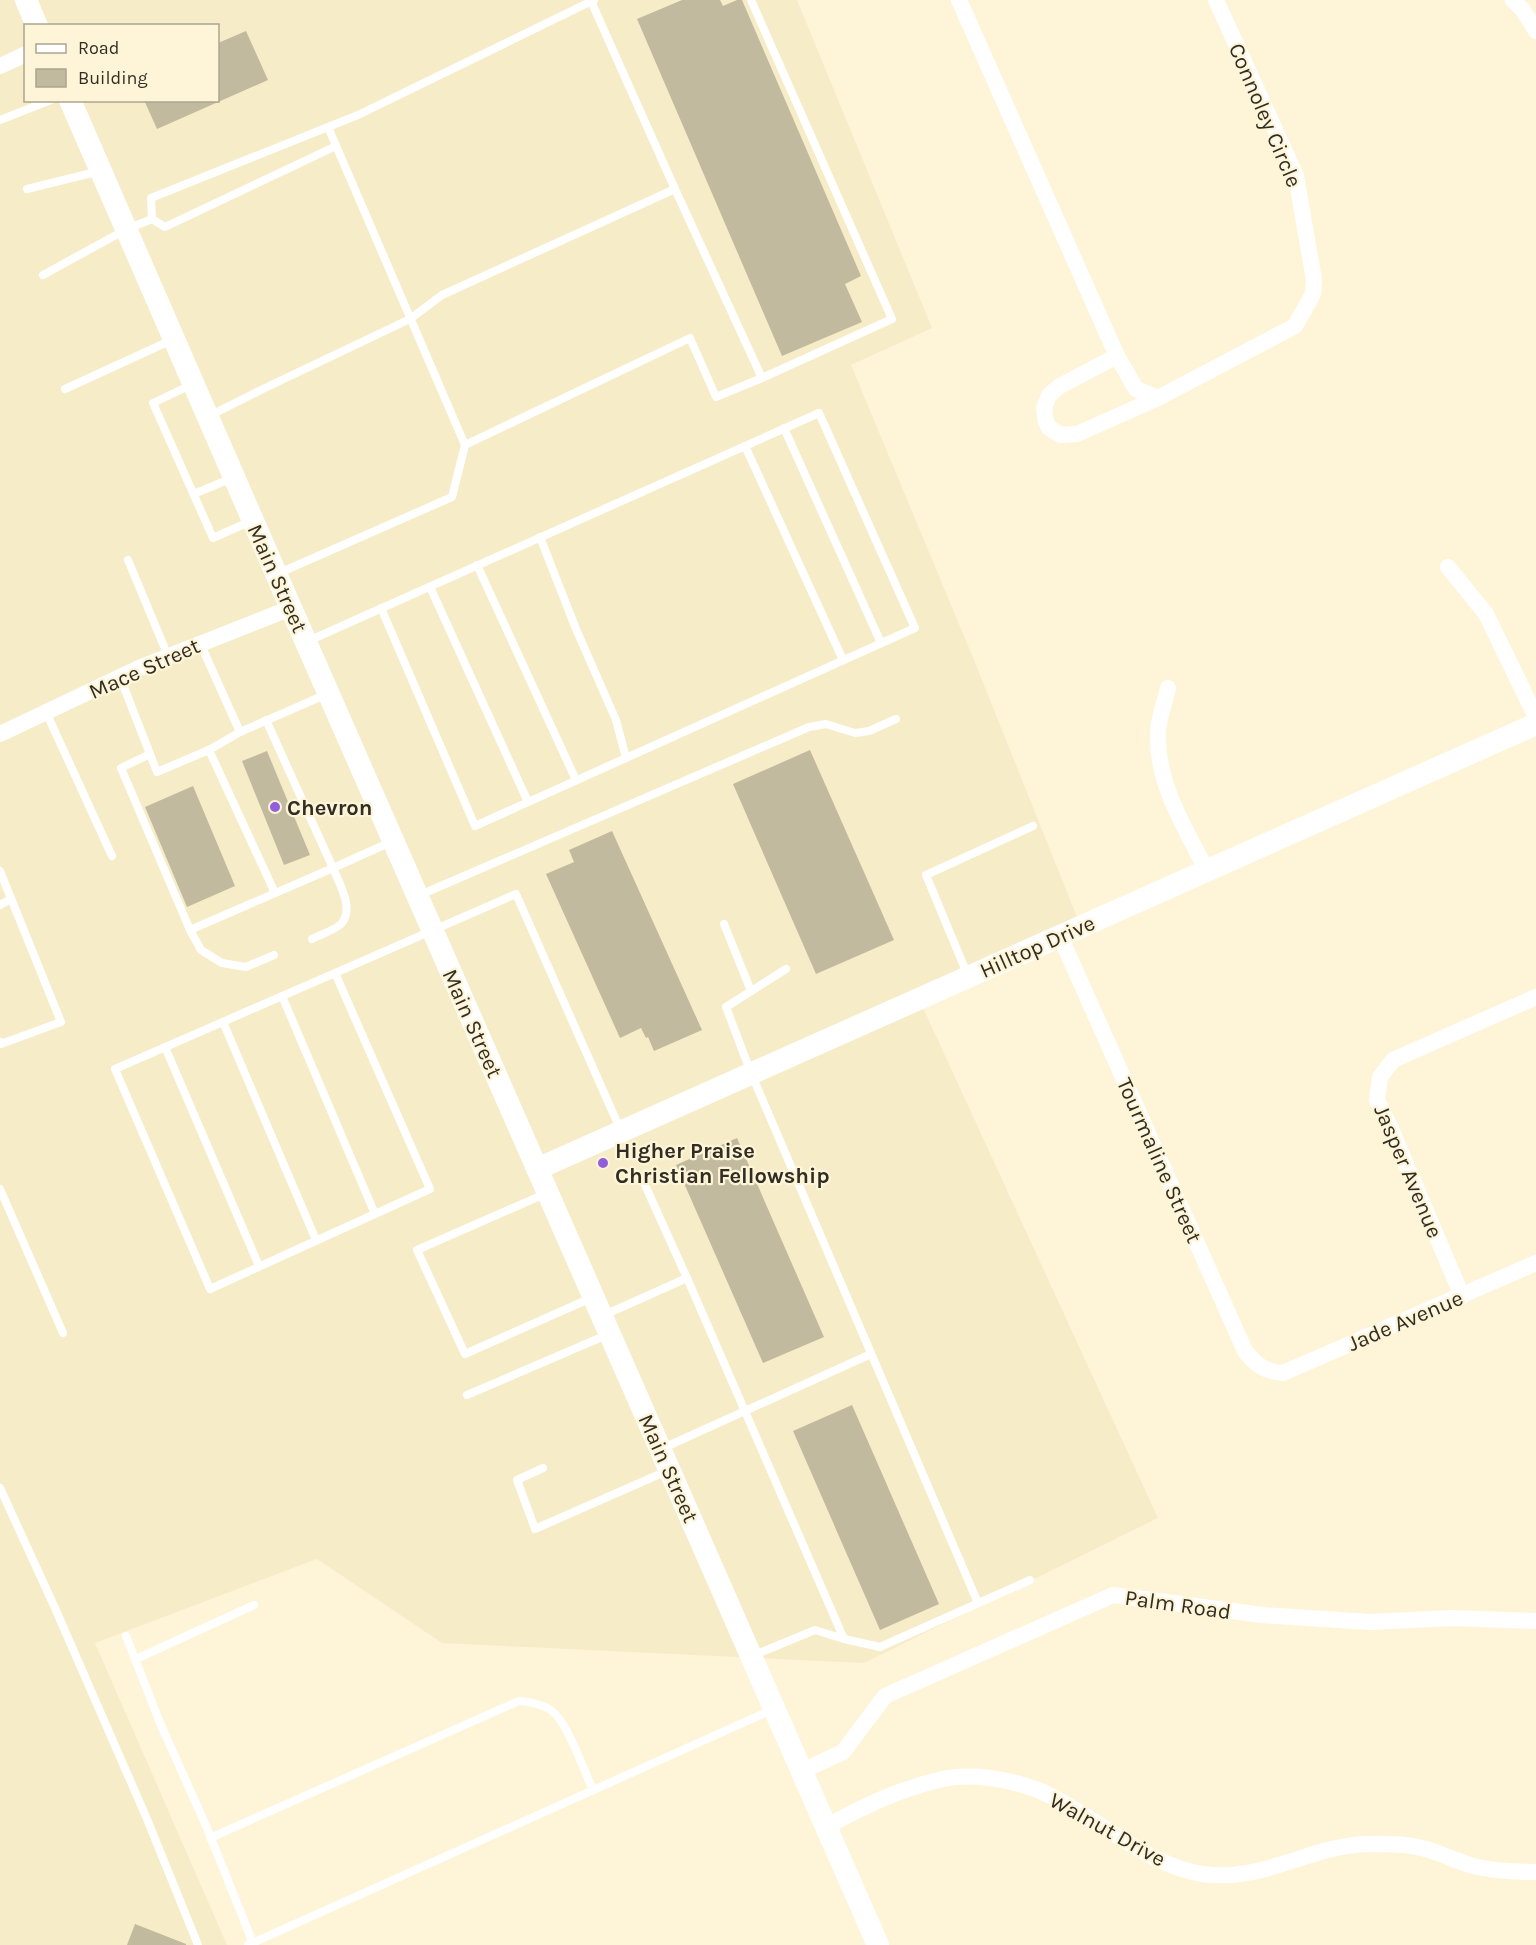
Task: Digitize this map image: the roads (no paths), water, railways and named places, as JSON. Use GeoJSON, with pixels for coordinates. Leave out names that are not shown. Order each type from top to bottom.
{"type":"FeatureCollection","features":[{"type":"Feature","properties":{"kind":"main road"},"geometry":{"type":"LineString","coordinates":[[26,0],[36,24]]}},
{"type":"Feature","properties":{"kind":"main road","name":"Main Street"},"geometry":{"type":"LineString","coordinates":[[71,102],[878,1945]]}},
{"type":"Feature","properties":{"kind":"main road","name":"Hilltop Drive"},"geometry":{"type":"LineString","coordinates":[[537,1169],[1536,724]]}},
{"type":"Feature","properties":{"kind":"street"},"geometry":{"type":"LineString","coordinates":[[959,0],[1117,356],[1136,389],[1158,398]]}},
{"type":"Feature","properties":{"kind":"street","name":"Connoley Circle"},"geometry":{"type":"LineString","coordinates":[[1117,356],[1060,386],[1049,395],[1044,409],[1049,428],[1061,435],[1077,434],[1158,398],[1295,326],[1312,294],[1314,280],[1296,176],[1216,0]]}},
{"type":"Feature","properties":{"kind":"street"},"geometry":{"type":"LineString","coordinates":[[1513,0],[1523,10],[1536,31]]}},
{"type":"Feature","properties":{"kind":"street"},"geometry":{"type":"LineString","coordinates":[[0,66],[24,55]]}},
{"type":"Feature","properties":{"kind":"street"},"geometry":{"type":"LineString","coordinates":[[1448,567],[1486,614],[1536,717]]}},
{"type":"Feature","properties":{"kind":"street","name":"Mace Street"},"geometry":{"type":"LineString","coordinates":[[0,734],[168,656],[291,608]]}},
{"type":"Feature","properties":{"kind":"street"},"geometry":{"type":"LineString","coordinates":[[1168,688],[1158,732],[1162,772],[1173,803],[1207,871]]}},
{"type":"Feature","properties":{"kind":"street","name":"Tourmaline Street"},"geometry":{"type":"LineString","coordinates":[[1060,936],[1245,1351],[1256,1364],[1273,1373]]}},
{"type":"Feature","properties":{"kind":"street","name":"Jasper Avenue"},"geometry":{"type":"LineString","coordinates":[[1462,1296],[1377,1100],[1378,1085],[1383,1071],[1393,1060],[1536,997]]}},
{"type":"Feature","properties":{"kind":"street","name":"Jade Avenue"},"geometry":{"type":"LineString","coordinates":[[1273,1373],[1283,1373],[1536,1263]]}},
{"type":"Feature","properties":{"kind":"street","name":"Palm Road"},"geometry":{"type":"LineString","coordinates":[[802,1771],[843,1752],[885,1696],[1113,1595],[1262,1615],[1370,1622],[1452,1618],[1536,1621]]}},
{"type":"Feature","properties":{"kind":"street","name":"Walnut Drive"},"geometry":{"type":"LineString","coordinates":[[826,1827],[864,1805],[940,1779],[974,1778],[1014,1783],[1037,1790],[1059,1800],[1142,1852],[1171,1866],[1203,1874],[1248,1874],[1270,1869],[1321,1851],[1369,1844],[1390,1844],[1433,1851],[1453,1860],[1494,1870],[1536,1872]]}},
{"type":"Feature","properties":{"kind":"lane"},"geometry":{"type":"LineString","coordinates":[[152,219],[151,198],[358,115],[592,0],[675,189],[762,378]]}},
{"type":"Feature","properties":{"kind":"lane"},"geometry":{"type":"LineString","coordinates":[[465,445],[690,338],[716,397],[892,319],[751,0]]}},
{"type":"Feature","properties":{"kind":"lane"},"geometry":{"type":"LineString","coordinates":[[0,120],[46,102]]}},
{"type":"Feature","properties":{"kind":"lane"},"geometry":{"type":"LineString","coordinates":[[276,574],[452,497],[465,445],[328,127]]}},
{"type":"Feature","properties":{"kind":"lane"},"geometry":{"type":"LineString","coordinates":[[152,219],[165,227],[336,146]]}},
{"type":"Feature","properties":{"kind":"lane"},"geometry":{"type":"LineString","coordinates":[[27,189],[101,171]]}},
{"type":"Feature","properties":{"kind":"lane"},"geometry":{"type":"LineString","coordinates":[[208,417],[410,319],[442,295],[675,189]]}},
{"type":"Feature","properties":{"kind":"lane"},"geometry":{"type":"LineString","coordinates":[[43,275],[126,229],[152,219]]}},
{"type":"Feature","properties":{"kind":"lane"},"geometry":{"type":"LineString","coordinates":[[65,389],[174,339]]}},
{"type":"Feature","properties":{"kind":"lane"},"geometry":{"type":"LineString","coordinates":[[194,384],[153,403],[213,538],[253,520]]}},
{"type":"Feature","properties":{"kind":"lane"},"geometry":{"type":"LineString","coordinates":[[306,642],[381,608],[477,565],[819,413],[915,628],[474,826],[381,608]]}},
{"type":"Feature","properties":{"kind":"lane"},"geometry":{"type":"LineString","coordinates":[[784,428],[881,644]]}},
{"type":"Feature","properties":{"kind":"lane"},"geometry":{"type":"LineString","coordinates":[[745,446],[843,660]]}},
{"type":"Feature","properties":{"kind":"lane"},"geometry":{"type":"LineString","coordinates":[[194,495],[234,477]]}},
{"type":"Feature","properties":{"kind":"lane"},"geometry":{"type":"LineString","coordinates":[[540,537],[576,629],[616,720],[626,758]]}},
{"type":"Feature","properties":{"kind":"lane"},"geometry":{"type":"LineString","coordinates":[[128,561],[168,656]]}},
{"type":"Feature","properties":{"kind":"lane"},"geometry":{"type":"LineString","coordinates":[[477,565],[576,780]]}},
{"type":"Feature","properties":{"kind":"lane"},"geometry":{"type":"LineString","coordinates":[[430,586],[528,802]]}},
{"type":"Feature","properties":{"kind":"lane"},"geometry":{"type":"LineString","coordinates":[[200,643],[240,732]]}},
{"type":"Feature","properties":{"kind":"lane"},"geometry":{"type":"LineString","coordinates":[[120,677],[157,772],[209,750],[240,732],[328,693]]}},
{"type":"Feature","properties":{"kind":"lane"},"geometry":{"type":"LineString","coordinates":[[46,712],[112,856]]}},
{"type":"Feature","properties":{"kind":"lane"},"geometry":{"type":"LineString","coordinates":[[417,896],[809,727],[826,724],[855,733],[869,731],[896,719]]}},
{"type":"Feature","properties":{"kind":"lane"},"geometry":{"type":"LineString","coordinates":[[266,720],[344,895],[347,913],[341,924],[312,939]]}},
{"type":"Feature","properties":{"kind":"lane"},"geometry":{"type":"LineString","coordinates":[[209,750],[274,893]]}},
{"type":"Feature","properties":{"kind":"lane"},"geometry":{"type":"LineString","coordinates":[[150,754],[121,768],[190,930],[201,950],[222,963],[246,967],[274,955]]}},
{"type":"Feature","properties":{"kind":"lane"},"geometry":{"type":"LineString","coordinates":[[969,977],[926,875],[1034,826]]}},
{"type":"Feature","properties":{"kind":"lane"},"geometry":{"type":"LineString","coordinates":[[190,930],[393,841]]}},
{"type":"Feature","properties":{"kind":"lane"},"geometry":{"type":"LineString","coordinates":[[0,871],[61,1022],[1,1044],[0,1042]]}},
{"type":"Feature","properties":{"kind":"lane"},"geometry":{"type":"LineString","coordinates":[[335,974],[430,1189],[210,1288],[115,1069],[516,894],[621,1131]]}},
{"type":"Feature","properties":{"kind":"lane"},"geometry":{"type":"LineString","coordinates":[[0,905],[11,898]]}},
{"type":"Feature","properties":{"kind":"lane"},"geometry":{"type":"LineString","coordinates":[[724,924],[751,991]]}},
{"type":"Feature","properties":{"kind":"lane"},"geometry":{"type":"LineString","coordinates":[[786,969],[726,1007],[751,1073],[978,1603]]}},
{"type":"Feature","properties":{"kind":"lane"},"geometry":{"type":"LineString","coordinates":[[282,996],[375,1214]]}},
{"type":"Feature","properties":{"kind":"lane"},"geometry":{"type":"LineString","coordinates":[[223,1022],[316,1240]]}},
{"type":"Feature","properties":{"kind":"lane"},"geometry":{"type":"LineString","coordinates":[[165,1047],[259,1266]]}},
{"type":"Feature","properties":{"kind":"lane"},"geometry":{"type":"LineString","coordinates":[[645,1185],[844,1639]]}},
{"type":"Feature","properties":{"kind":"lane"},"geometry":{"type":"LineString","coordinates":[[0,1189],[63,1333]]}},
{"type":"Feature","properties":{"kind":"lane"},"geometry":{"type":"LineString","coordinates":[[548,1193],[417,1250],[465,1354],[602,1316]]}},
{"type":"Feature","properties":{"kind":"lane"},"geometry":{"type":"LineString","coordinates":[[467,1395],[602,1316],[687,1278]]}},
{"type":"Feature","properties":{"kind":"lane"},"geometry":{"type":"LineString","coordinates":[[543,1468],[517,1480],[535,1529],[665,1460],[745,1412],[872,1354]]}},
{"type":"Feature","properties":{"kind":"lane"},"geometry":{"type":"LineString","coordinates":[[0,1488],[147,1819],[198,1945]]}},
{"type":"Feature","properties":{"kind":"lane"},"geometry":{"type":"LineString","coordinates":[[752,1656],[815,1630],[880,1647],[1030,1580]]}},
{"type":"Feature","properties":{"kind":"lane"},"geometry":{"type":"LineString","coordinates":[[136,1659],[254,1605]]}},
{"type":"Feature","properties":{"kind":"lane"},"geometry":{"type":"LineString","coordinates":[[126,1636],[160,1723],[210,1838],[251,1944],[774,1709]]}},
{"type":"Feature","properties":{"kind":"lane"},"geometry":{"type":"LineString","coordinates":[[210,1838],[519,1701],[540,1705],[556,1714],[564,1726],[593,1790]]}},
{"type":"Feature","properties":{"kind":"place","name":"Chevron"},"geometry":{"type":"Point","coordinates":[275,807]}},
{"type":"Feature","properties":{"kind":"place","name":"Higher Praise Christian Fellowship"},"geometry":{"type":"Point","coordinates":[603,1163]}}]}
